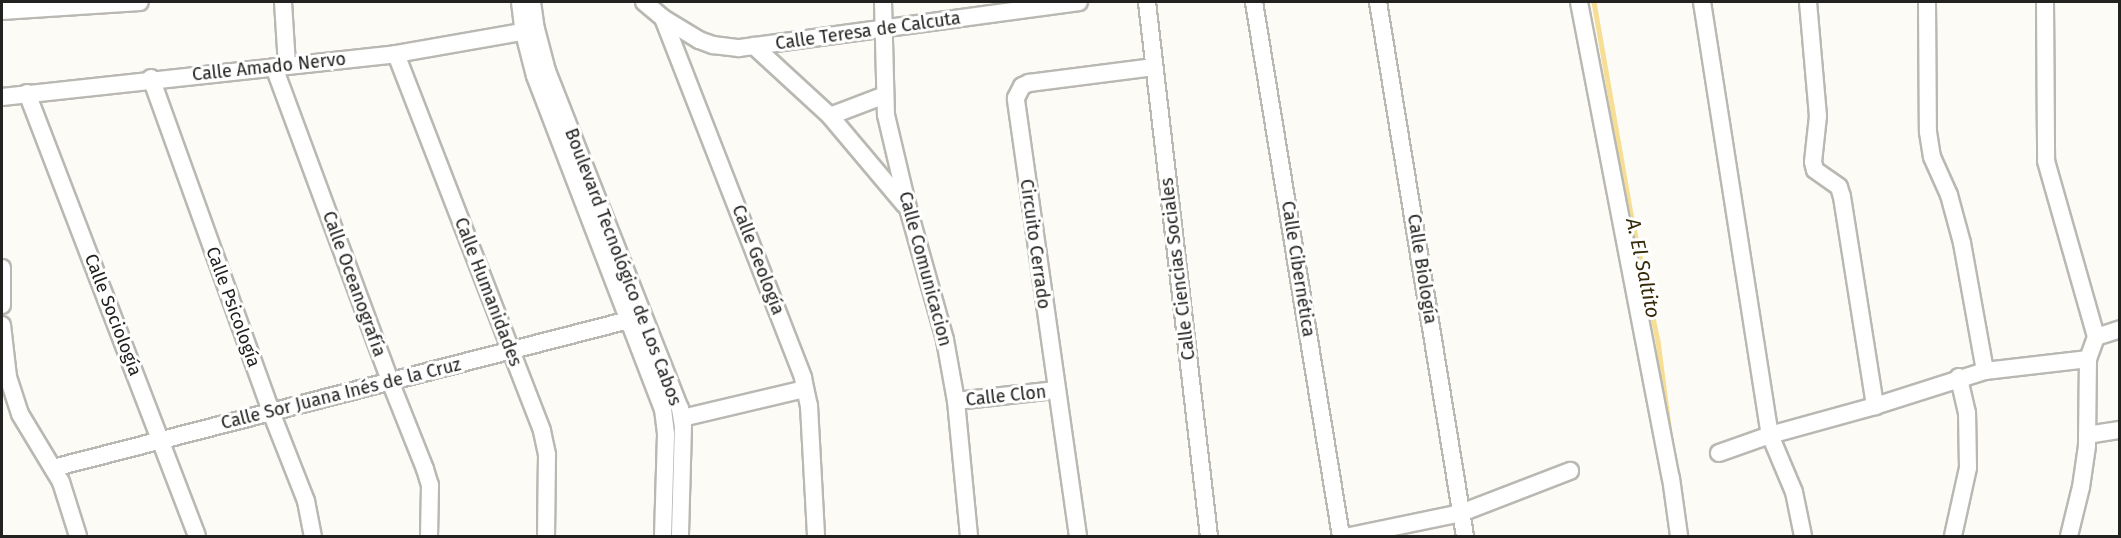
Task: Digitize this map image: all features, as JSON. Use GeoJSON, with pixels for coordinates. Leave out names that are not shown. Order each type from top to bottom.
{"type":"FeatureCollection","features":[{"type":"Feature","properties":{"kind":"street"},"geometry":{"type":"LineString","coordinates":[[2,11],[140,2]]}},
{"type":"Feature","properties":{"kind":"street","name":"Calle Oceanografía"},"geometry":{"type":"LineString","coordinates":[[283,2],[281,66],[390,381],[430,485],[429,537]]}},
{"type":"Feature","properties":{"kind":"street","name":"Boulevard Tecnológico de Los Cabos"},"geometry":{"type":"LineString","coordinates":[[520,2],[647,320],[682,418],[680,537]]}},
{"type":"Feature","properties":{"kind":"street","name":"Boulevard Tecnológico de Los Cabos"},"geometry":{"type":"LineString","coordinates":[[532,2],[530,31],[535,76],[665,418],[663,537]]}},
{"type":"Feature","properties":{"kind":"street","name":"Calle Geología"},"geometry":{"type":"LineString","coordinates":[[645,2],[663,18],[805,389],[810,426],[816,537]]}},
{"type":"Feature","properties":{"kind":"street","name":"Calle Comunicacion"},"geometry":{"type":"LineString","coordinates":[[883,2],[885,95],[890,137],[938,309],[956,401],[969,537]]}},
{"type":"Feature","properties":{"kind":"street","name":"Calle Teresa de Calcuta"},"geometry":{"type":"LineString","coordinates":[[663,18],[699,40],[713,45],[754,46],[1079,2]]}},
{"type":"Feature","properties":{"kind":"street","name":"Calle Ciencias Sociales"},"geometry":{"type":"LineString","coordinates":[[1148,2],[1209,537]]}},
{"type":"Feature","properties":{"kind":"street","name":"Calle Cibernética"},"geometry":{"type":"LineString","coordinates":[[1254,2],[1341,537]]}},
{"type":"Feature","properties":{"kind":"street","name":"Calle Biología"},"geometry":{"type":"LineString","coordinates":[[1378,2],[1465,537]]}},
{"type":"Feature","properties":{"kind":"street"},"geometry":{"type":"LineString","coordinates":[[1579,2],[1671,478],[1678,537]]}},
{"type":"Feature","properties":{"kind":"street"},"geometry":{"type":"LineString","coordinates":[[1702,2],[1770,435],[1794,492],[1803,537]]}},
{"type":"Feature","properties":{"kind":"street"},"geometry":{"type":"LineString","coordinates":[[1808,2],[1818,116],[1813,162],[1815,170],[1839,187],[1842,197],[1875,406]]}},
{"type":"Feature","properties":{"kind":"street"},"geometry":{"type":"LineString","coordinates":[[1927,2],[1928,132],[1932,157],[1949,195],[1962,243],[1985,370]]}},
{"type":"Feature","properties":{"kind":"street"},"geometry":{"type":"LineString","coordinates":[[2045,2],[2045,155],[2096,337],[2088,359],[2087,435],[2081,487],[2069,537]]}},
{"type":"Feature","properties":{"kind":"street","name":"Calle Amado Nervo"},"geometry":{"type":"LineString","coordinates":[[2,96],[151,78],[396,54],[530,31]]}},
{"type":"Feature","properties":{"kind":"street"},"geometry":{"type":"LineString","coordinates":[[754,46],[830,116],[908,208]]}},
{"type":"Feature","properties":{"kind":"street","name":"Calle Humanidades"},"geometry":{"type":"LineString","coordinates":[[396,54],[545,443],[546,537]]}},
{"type":"Feature","properties":{"kind":"street","name":"Circuito Cerrado"},"geometry":{"type":"LineString","coordinates":[[1078,537],[1016,107],[1018,91],[1022,86],[1037,82],[1154,68]]}},
{"type":"Feature","properties":{"kind":"street","name":"Calle Psicología"},"geometry":{"type":"LineString","coordinates":[[151,78],[271,412],[306,501],[313,537]]}},
{"type":"Feature","properties":{"kind":"street","name":"Calle Sociología"},"geometry":{"type":"LineString","coordinates":[[27,93],[162,440],[197,537]]}},
{"type":"Feature","properties":{"kind":"street"},"geometry":{"type":"LineString","coordinates":[[830,116],[885,95]]}},
{"type":"Feature","properties":{"kind":"street"},"geometry":{"type":"LineString","coordinates":[[2,268],[2,305]]}},
{"type":"Feature","properties":{"kind":"street","name":"Calle Sor Juana Inés de la Cruz"},"geometry":{"type":"LineString","coordinates":[[53,468],[628,320]]}},
{"type":"Feature","properties":{"kind":"street"},"geometry":{"type":"LineString","coordinates":[[2,325],[6,365],[17,406],[26,428],[53,468],[72,510],[78,537]]}},
{"type":"Feature","properties":{"kind":"street"},"geometry":{"type":"LineString","coordinates":[[2096,337],[2120,328]]}},
{"type":"Feature","properties":{"kind":"street"},"geometry":{"type":"LineString","coordinates":[[1719,453],[1770,435],[1875,406],[1985,370],[2088,359]]}},
{"type":"Feature","properties":{"kind":"street"},"geometry":{"type":"LineString","coordinates":[[1953,537],[1968,468],[1967,413],[1959,377]]}},
{"type":"Feature","properties":{"kind":"street"},"geometry":{"type":"LineString","coordinates":[[682,418],[805,389]]}},
{"type":"Feature","properties":{"kind":"street","name":"Calle Clon"},"geometry":{"type":"LineString","coordinates":[[956,401],[1056,390]]}},
{"type":"Feature","properties":{"kind":"street"},"geometry":{"type":"LineString","coordinates":[[2087,435],[2120,430]]}},
{"type":"Feature","properties":{"kind":"street"},"geometry":{"type":"LineString","coordinates":[[1350,537],[1461,513],[1570,471]]}},
{"type":"Feature","properties":{"kind":"waterway","name":"A. El Saltito"},"geometry":{"type":"LineString","coordinates":[[1594,2],[1631,214],[1658,341],[1670,433]]}}]}
